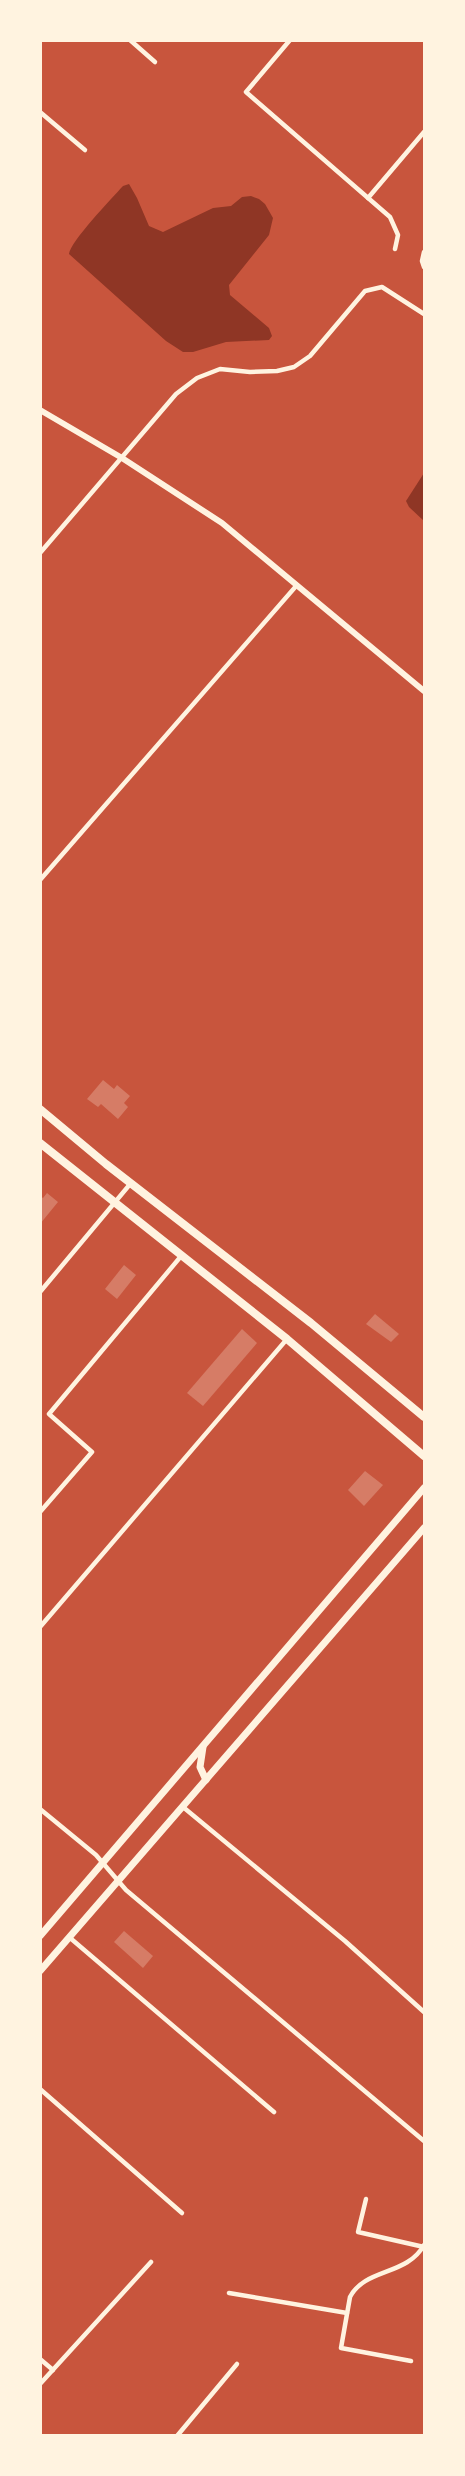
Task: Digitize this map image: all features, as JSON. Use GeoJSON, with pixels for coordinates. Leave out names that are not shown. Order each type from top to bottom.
{"type":"FeatureCollection","features":[{"type":"Feature","properties":{"kind":"main road"},"geometry":{"type":"LineString","coordinates":[[40,1109],[311,1323],[424,1417]]}},
{"type":"Feature","properties":{"kind":"main road"},"geometry":{"type":"LineString","coordinates":[[40,1143],[287,1339],[424,1456]]}},
{"type":"Feature","properties":{"kind":"main road"},"geometry":{"type":"LineString","coordinates":[[40,1936],[424,1488]]}},
{"type":"Feature","properties":{"kind":"main road"},"geometry":{"type":"LineString","coordinates":[[40,1971],[424,1528]]}},
{"type":"Feature","properties":{"kind":"main road"},"geometry":{"type":"LineString","coordinates":[[203,1747],[200,1767],[206,1780]]}},
{"type":"Feature","properties":{"kind":"street"},"geometry":{"type":"LineString","coordinates":[[130,40],[155,62]]}},
{"type":"Feature","properties":{"kind":"street"},"geometry":{"type":"LineString","coordinates":[[290,40],[246,92],[394,222],[398,235],[395,249]]}},
{"type":"Feature","properties":{"kind":"street"},"geometry":{"type":"LineString","coordinates":[[40,112],[85,150]]}},
{"type":"Feature","properties":{"kind":"street"},"geometry":{"type":"LineString","coordinates":[[368,198],[424,132]]}},
{"type":"Feature","properties":{"kind":"street"},"geometry":{"type":"LineString","coordinates":[[424,252],[422,261],[424,267]]}},
{"type":"Feature","properties":{"kind":"street"},"geometry":{"type":"LineString","coordinates":[[40,553],[176,394],[197,378],[220,369],[250,372],[277,371],[294,367],[310,356],[365,291],[382,287],[424,314]]}},
{"type":"Feature","properties":{"kind":"street"},"geometry":{"type":"LineString","coordinates":[[40,410],[122,458],[222,523],[424,691]]}},
{"type":"Feature","properties":{"kind":"street"},"geometry":{"type":"LineString","coordinates":[[40,880],[297,585]]}},
{"type":"Feature","properties":{"kind":"street"},"geometry":{"type":"LineString","coordinates":[[40,1292],[131,1183]]}},
{"type":"Feature","properties":{"kind":"street"},"geometry":{"type":"LineString","coordinates":[[40,1512],[92,1452],[49,1414],[182,1255]]}},
{"type":"Feature","properties":{"kind":"street"},"geometry":{"type":"LineString","coordinates":[[40,1627],[287,1339]]}},
{"type":"Feature","properties":{"kind":"street"},"geometry":{"type":"LineString","coordinates":[[183,1807],[345,1941],[424,2012]]}},
{"type":"Feature","properties":{"kind":"street"},"geometry":{"type":"LineString","coordinates":[[40,1809],[103,1863],[126,1890],[424,2141]]}},
{"type":"Feature","properties":{"kind":"street"},"geometry":{"type":"LineString","coordinates":[[69,1937],[273,2112]]}},
{"type":"Feature","properties":{"kind":"street"},"geometry":{"type":"LineString","coordinates":[[40,2089],[182,2213]]}},
{"type":"Feature","properties":{"kind":"street"},"geometry":{"type":"LineString","coordinates":[[366,2199],[358,2232],[424,2246],[413,2260],[366,2280],[354,2289],[341,2348],[411,2361]]}},
{"type":"Feature","properties":{"kind":"street"},"geometry":{"type":"LineString","coordinates":[[40,2384],[151,2262]]}},
{"type":"Feature","properties":{"kind":"street"},"geometry":{"type":"LineString","coordinates":[[229,2293],[347,2313]]}},
{"type":"Feature","properties":{"kind":"street"},"geometry":{"type":"LineString","coordinates":[[40,2359],[53,2370]]}},
{"type":"Feature","properties":{"kind":"street"},"geometry":{"type":"LineString","coordinates":[[177,2436],[237,2364]]}},
{"type":"Feature","properties":{"kind":"shaded area"},"geometry":{"type":"Polygon","coordinates":[[[129,184],[149,226],[163,232],[213,208],[231,206],[242,197],[251,196],[265,204],[273,218],[269,235],[229,285],[230,295],[269,328],[272,336],[269,340],[226,342],[193,352],[183,352],[166,341],[69,254],[76,240],[92,220],[123,186],[129,184]]]}},
{"type":"Feature","properties":{"kind":"shaded area"},"geometry":{"type":"Polygon","coordinates":[[[424,473],[424,521],[406,501],[424,473]]]}},
{"type":"Feature","properties":{"kind":"building"},"geometry":{"type":"Polygon","coordinates":[[[103,1080],[114,1089],[117,1085],[130,1096],[124,1103],[128,1107],[118,1119],[101,1104],[98,1107],[87,1099],[103,1080]]]}},
{"type":"Feature","properties":{"kind":"building"},"geometry":{"type":"Polygon","coordinates":[[[47,1193],[58,1202],[40,1224],[40,1196],[43,1198],[47,1193]]]}},
{"type":"Feature","properties":{"kind":"building"},"geometry":{"type":"Polygon","coordinates":[[[124,1265],[136,1275],[117,1299],[105,1289],[124,1265]]]}},
{"type":"Feature","properties":{"kind":"building"},"geometry":{"type":"Polygon","coordinates":[[[375,1314],[399,1334],[391,1342],[366,1324],[375,1314]]]}},
{"type":"Feature","properties":{"kind":"building"},"geometry":{"type":"Polygon","coordinates":[[[242,1329],[257,1343],[203,1406],[187,1393],[242,1329]]]}},
{"type":"Feature","properties":{"kind":"building"},"geometry":{"type":"Polygon","coordinates":[[[365,1471],[383,1485],[364,1506],[348,1490],[365,1471]]]}},
{"type":"Feature","properties":{"kind":"building"},"geometry":{"type":"Polygon","coordinates":[[[124,1931],[153,1956],[143,1968],[114,1942],[124,1931]]]}}]}
